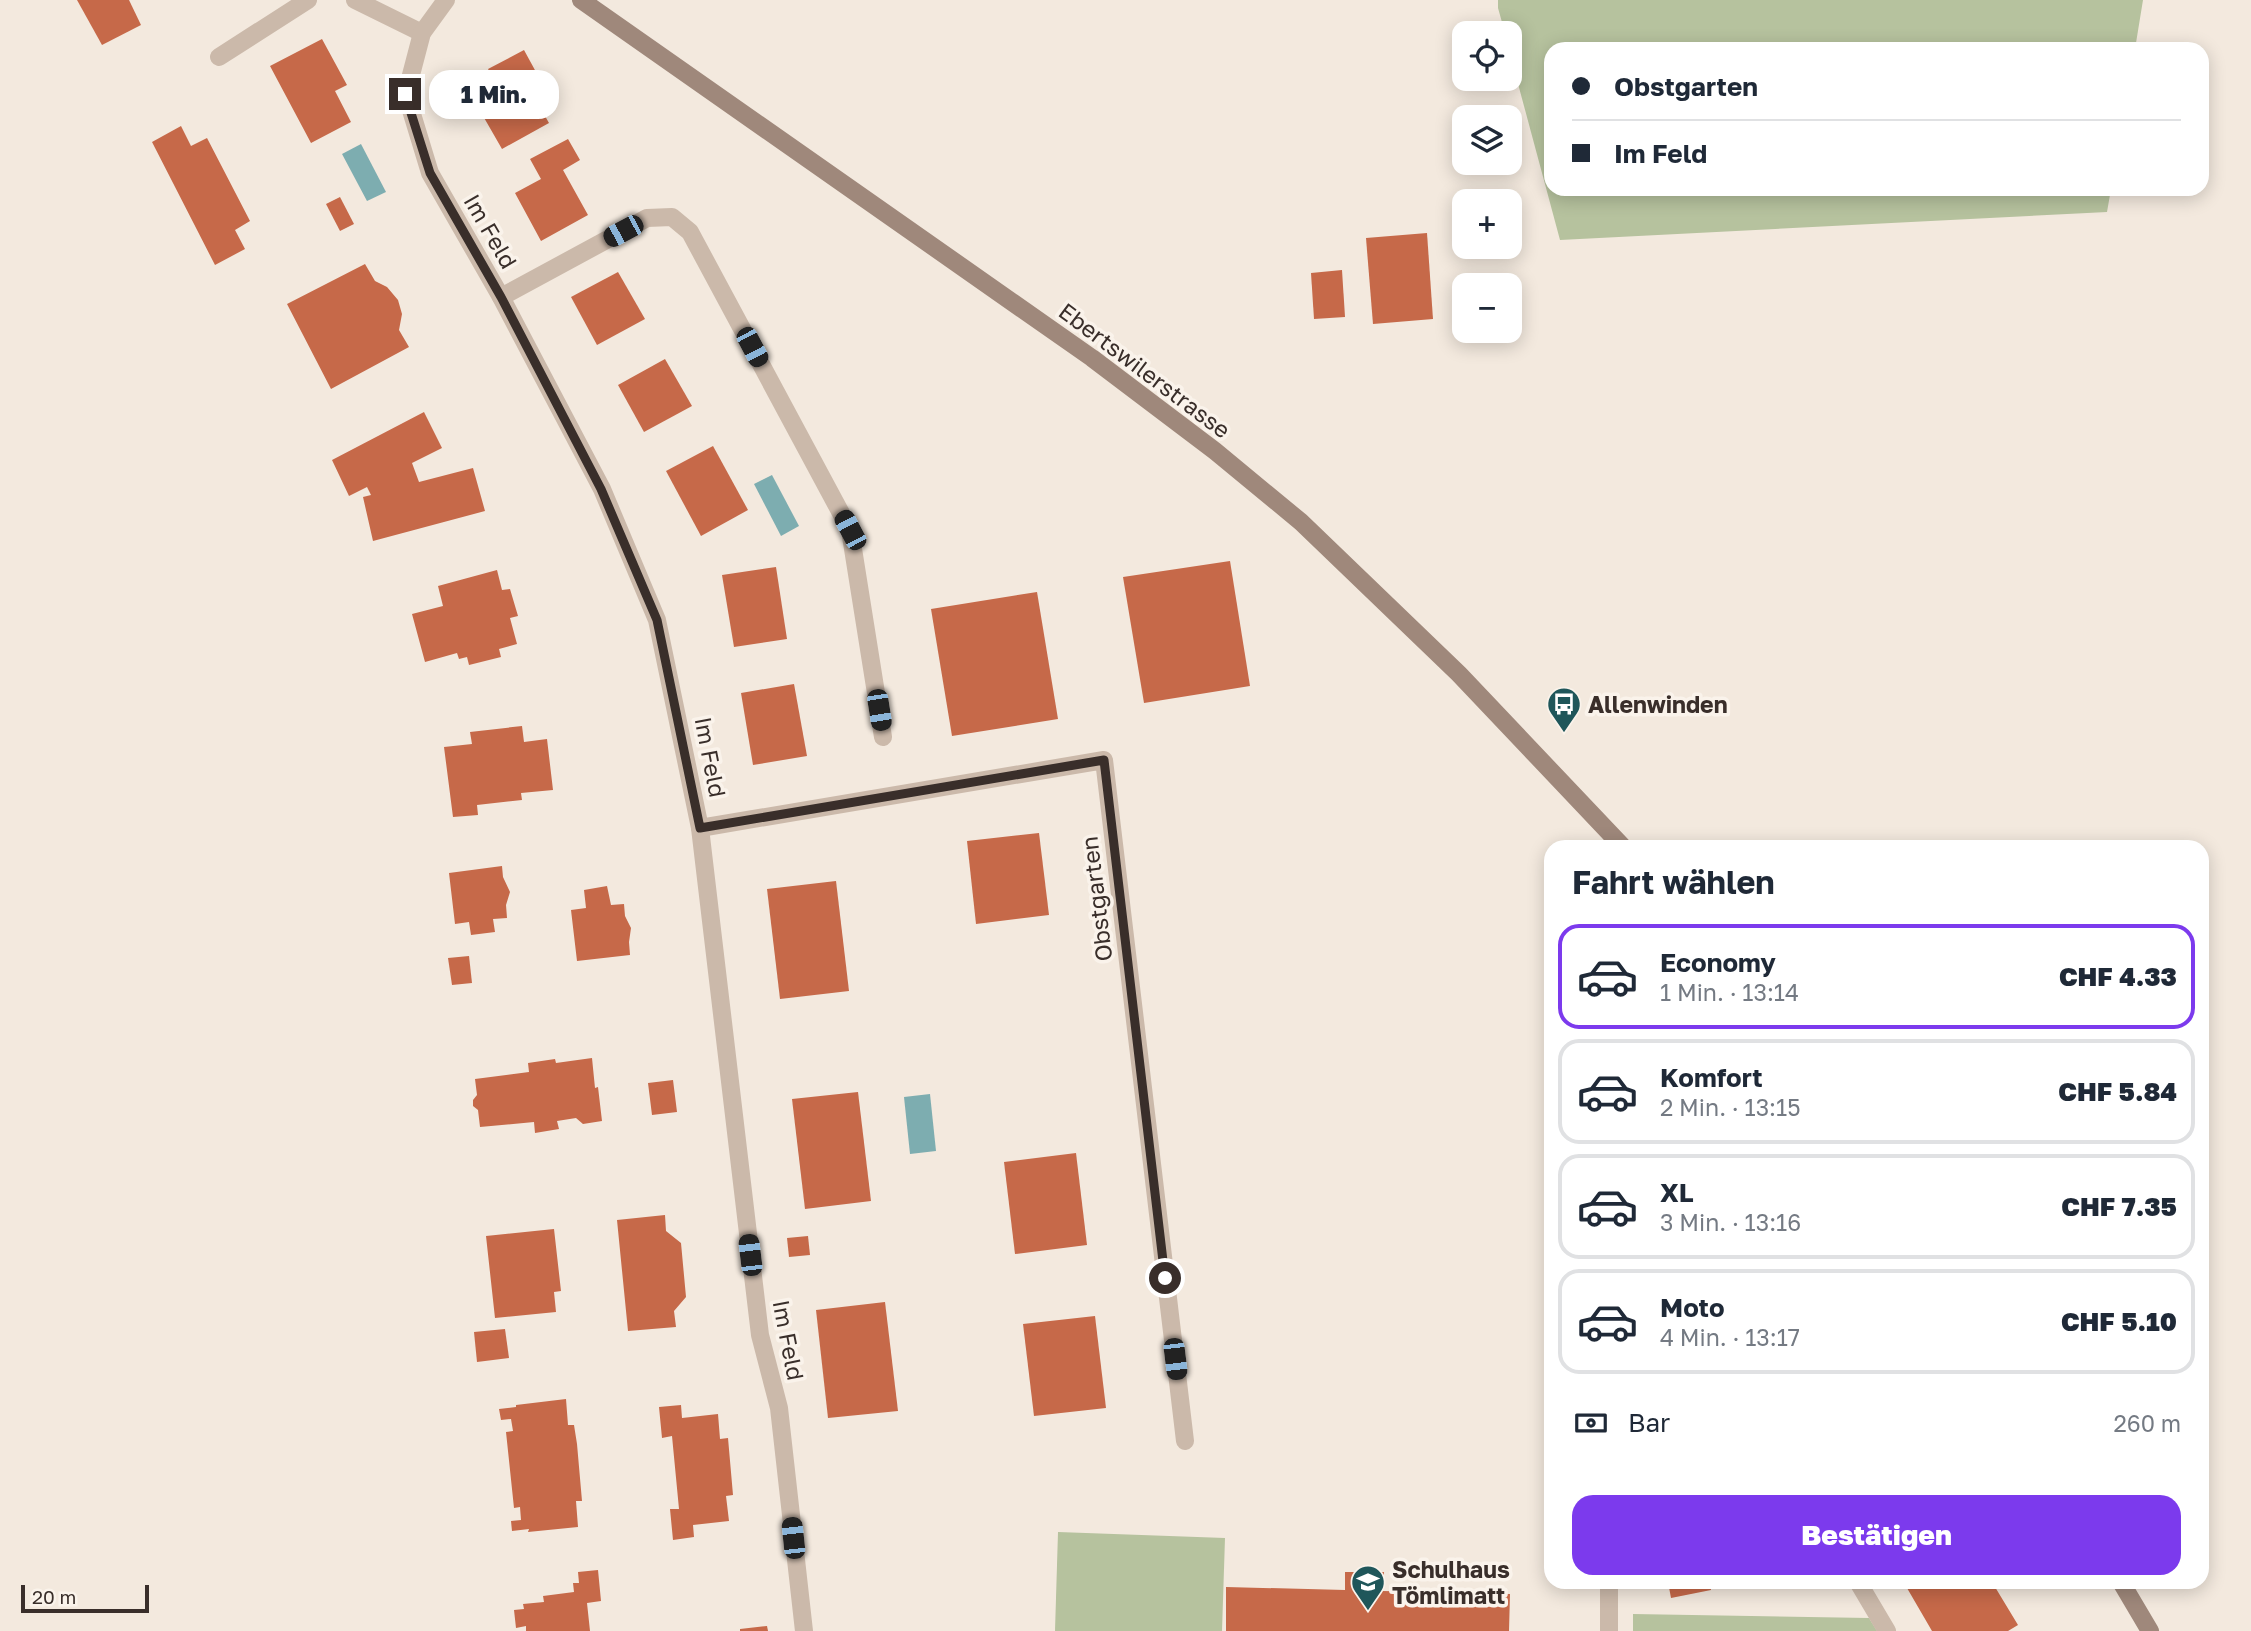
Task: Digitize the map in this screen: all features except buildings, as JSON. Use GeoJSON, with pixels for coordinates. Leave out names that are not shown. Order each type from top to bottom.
{"type":"FeatureCollection","features":[{"type":"Feature","properties":{"kind":"street"},"geometry":{"type":"LineString","coordinates":[[219,57],[308,0]]}},
{"type":"Feature","properties":{"kind":"street"},"geometry":{"type":"LineString","coordinates":[[355,0],[422,33]]}},
{"type":"Feature","properties":{"kind":"street","name":"Im Feld"},"geometry":{"type":"LineString","coordinates":[[446,0],[422,33],[405,94],[430,173],[501,297],[601,489],[657,620],[700,828],[760,1335],[779,1408],[804,1631]]}},
{"type":"Feature","properties":{"kind":"street","name":"Ebertswilerstrasse"},"geometry":{"type":"LineString","coordinates":[[581,0],[1092,358],[1215,452],[1301,522],[1459,674],[1616,840]]}},
{"type":"Feature","properties":{"kind":"street"},"geometry":{"type":"LineString","coordinates":[[501,297],[647,218],[672,217],[690,232],[850,530],[883,737]]}},
{"type":"Feature","properties":{"kind":"street","name":"Obstgarten"},"geometry":{"type":"LineString","coordinates":[[700,828],[1104,760],[1185,1441]]}},
{"type":"Feature","properties":{"kind":"street"},"geometry":{"type":"LineString","coordinates":[[1609,1589],[1609,1631]]}},
{"type":"Feature","properties":{"kind":"street"},"geometry":{"type":"LineString","coordinates":[[1862,1589],[1887,1631]]}},
{"type":"Feature","properties":{"kind":"street"},"geometry":{"type":"LineString","coordinates":[[2125,1589],[2150,1631]]}},
{"type":"Feature","properties":{"kind":"green space"},"geometry":{"type":"Polygon","coordinates":[[[1498,0],[2143,0],[2136,42],[1544,42],[1544,180],[1520,91],[1522,21],[1502,21],[1498,0]]]}},
{"type":"Feature","properties":{"kind":"green space"},"geometry":{"type":"Polygon","coordinates":[[[1548,196],[2110,196],[2107,212],[1560,240],[1548,196]]]}},
{"type":"Feature","properties":{"kind":"green space"},"geometry":{"type":"Polygon","coordinates":[[[1058,1532],[1225,1538],[1222,1631],[1055,1631],[1058,1532]]]}},
{"type":"Feature","properties":{"kind":"green space"},"geometry":{"type":"Polygon","coordinates":[[[1633,1614],[1869,1618],[1877,1631],[1633,1631],[1633,1614]]]}},
{"type":"Feature","properties":{"kind":"water"},"geometry":{"type":"Polygon","coordinates":[[[361,144],[386,192],[367,201],[342,154],[361,144]]]}},
{"type":"Feature","properties":{"kind":"water"},"geometry":{"type":"Polygon","coordinates":[[[772,475],[799,526],[781,536],[754,484],[772,475]]]}},
{"type":"Feature","properties":{"kind":"water"},"geometry":{"type":"Polygon","coordinates":[[[930,1094],[936,1151],[910,1154],[904,1097],[930,1094]]]}},
{"type":"Feature","properties":{"kind":"place","name":"Allenwinden"},"geometry":{"type":"Point","coordinates":[1564,734]}},
{"type":"Feature","properties":{"kind":"place","name":"Schulhaus Tömlimatt"},"geometry":{"type":"Point","coordinates":[1368,1612]}},
{"type":"Feature","properties":{"kind":"route"},"geometry":{"type":"LineString","coordinates":[[405,94],[430,173],[501,297],[601,489],[657,620],[700,828],[1104,760],[1165,1278]]}}]}
